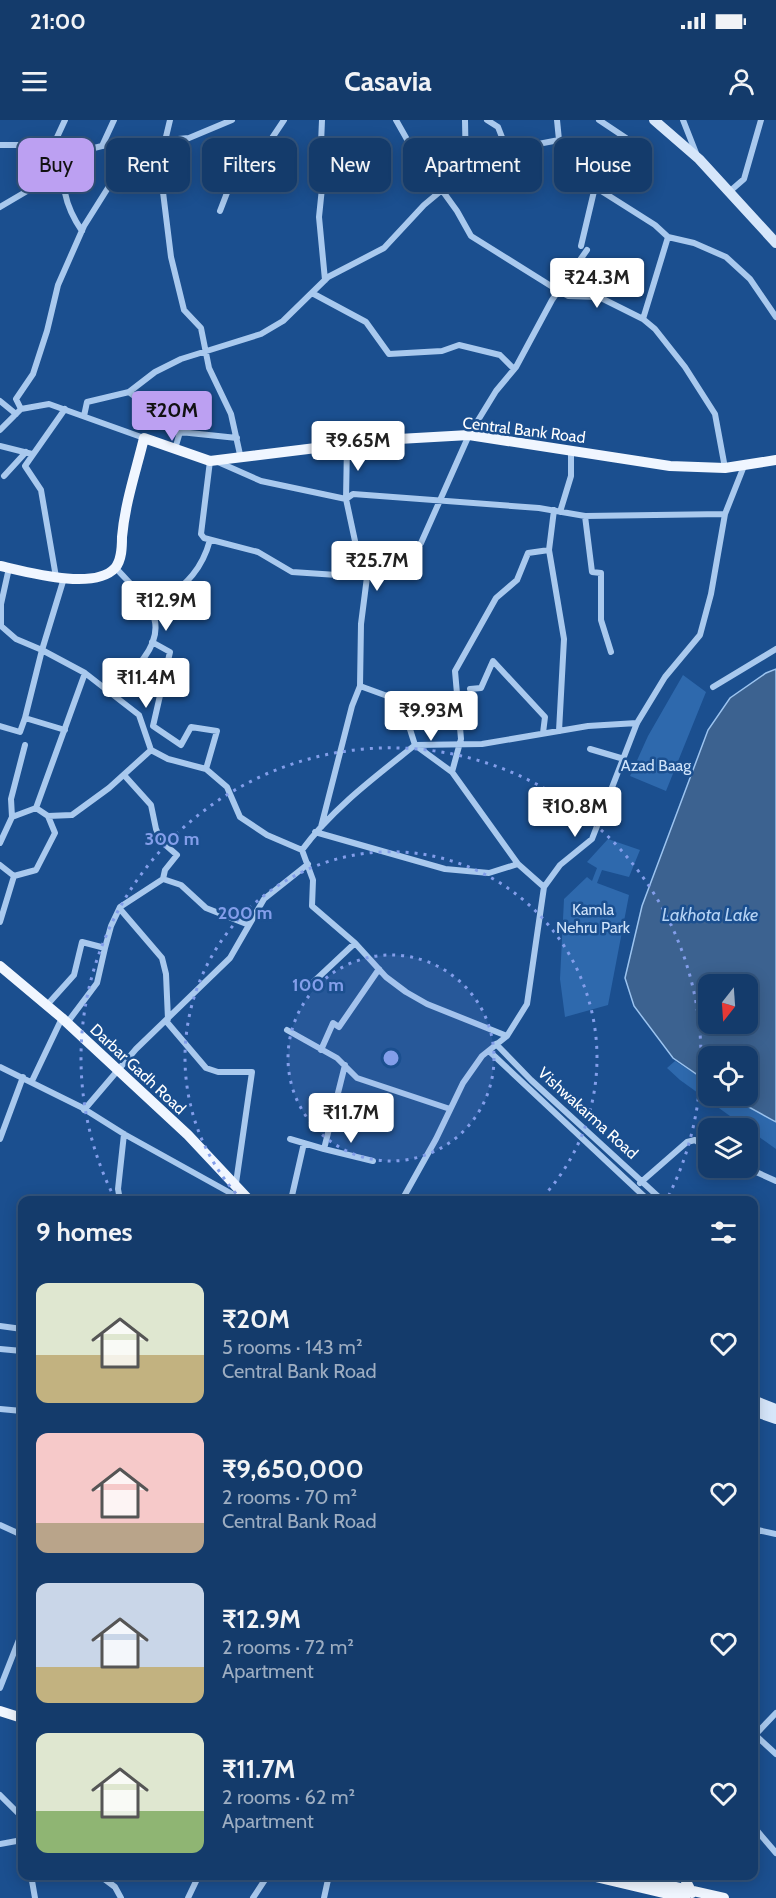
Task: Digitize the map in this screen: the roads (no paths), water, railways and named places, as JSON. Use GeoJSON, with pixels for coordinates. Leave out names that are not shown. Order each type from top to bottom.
{"type":"FeatureCollection","features":[{"type":"Feature","properties":{"kind":"main road","name":"Central Bank Road"},"geometry":{"type":"LineString","coordinates":[[144,438],[214,461],[425,436],[469,435],[670,465],[725,468],[776,460]]}},
{"type":"Feature","properties":{"kind":"main road"},"geometry":{"type":"LineString","coordinates":[[4,567],[60,578],[99,577],[116,567],[122,549],[128,498],[144,438]]}},
{"type":"Feature","properties":{"kind":"main road","name":"Darbar Gadh Road"},"geometry":{"type":"LineString","coordinates":[[0,966],[64,1020],[236,1183],[246,1196]]}},
{"type":"Feature","properties":{"kind":"main road"},"geometry":{"type":"LineString","coordinates":[[0,1704],[18,1709]]}},
{"type":"Feature","properties":{"kind":"main road"},"geometry":{"type":"LineString","coordinates":[[0,1711],[18,1717]]}},
{"type":"Feature","properties":{"kind":"main road"},"geometry":{"type":"LineString","coordinates":[[609,1880],[658,1891],[724,1898]]}},
{"type":"Feature","properties":{"kind":"main road"},"geometry":{"type":"LineString","coordinates":[[633,1880],[658,1891]]}},
{"type":"Feature","properties":{"kind":"main road"},"geometry":{"type":"LineString","coordinates":[[678,1880],[688,1894]]}},
{"type":"Feature","properties":{"kind":"street"},"geometry":{"type":"LineString","coordinates":[[57,138],[65,120]]}},
{"type":"Feature","properties":{"kind":"street"},"geometry":{"type":"LineString","coordinates":[[102,146],[113,120]]}},
{"type":"Feature","properties":{"kind":"street"},"geometry":{"type":"LineString","coordinates":[[167,138],[170,120]]}},
{"type":"Feature","properties":{"kind":"street"},"geometry":{"type":"LineString","coordinates":[[189,138],[232,120]]}},
{"type":"Feature","properties":{"kind":"street"},"geometry":{"type":"LineString","coordinates":[[274,138],[284,120]]}},
{"type":"Feature","properties":{"kind":"street"},"geometry":{"type":"LineString","coordinates":[[322,120],[320,217],[325,280]]}},
{"type":"Feature","properties":{"kind":"street"},"geometry":{"type":"LineString","coordinates":[[396,120],[406,138]]}},
{"type":"Feature","properties":{"kind":"street"},"geometry":{"type":"LineString","coordinates":[[465,120],[465,138]]}},
{"type":"Feature","properties":{"kind":"street"},"geometry":{"type":"LineString","coordinates":[[487,120],[498,127],[502,138]]}},
{"type":"Feature","properties":{"kind":"street"},"geometry":{"type":"LineString","coordinates":[[557,120],[559,138]]}},
{"type":"Feature","properties":{"kind":"street"},"geometry":{"type":"LineString","coordinates":[[599,120],[626,138]]}},
{"type":"Feature","properties":{"kind":"street"},"geometry":{"type":"LineString","coordinates":[[654,120],[699,159],[776,243]]}},
{"type":"Feature","properties":{"kind":"street"},"geometry":{"type":"LineString","coordinates":[[682,120],[699,159]]}},
{"type":"Feature","properties":{"kind":"street"},"geometry":{"type":"LineString","coordinates":[[729,192],[744,179],[761,120]]}},
{"type":"Feature","properties":{"kind":"street"},"geometry":{"type":"LineString","coordinates":[[0,144],[18,145]]}},
{"type":"Feature","properties":{"kind":"street"},"geometry":{"type":"LineString","coordinates":[[94,148],[106,146]]}},
{"type":"Feature","properties":{"kind":"street"},"geometry":{"type":"LineString","coordinates":[[0,207],[25,192]]}},
{"type":"Feature","properties":{"kind":"street"},"geometry":{"type":"LineString","coordinates":[[64,192],[73,219],[82,231]]}},
{"type":"Feature","properties":{"kind":"street"},"geometry":{"type":"LineString","coordinates":[[19,412],[16,399],[33,374],[47,331],[58,285],[82,231],[106,192]]}},
{"type":"Feature","properties":{"kind":"street"},"geometry":{"type":"LineString","coordinates":[[163,192],[171,257],[184,310],[201,328],[209,368],[231,414],[241,459]]}},
{"type":"Feature","properties":{"kind":"street"},"geometry":{"type":"LineString","coordinates":[[220,211],[227,192]]}},
{"type":"Feature","properties":{"kind":"street"},"geometry":{"type":"LineString","coordinates":[[84,416],[87,402],[129,392],[155,372],[181,359],[261,334],[283,321],[325,280],[384,248],[424,205],[440,192]]}},
{"type":"Feature","properties":{"kind":"street"},"geometry":{"type":"LineString","coordinates":[[443,192],[471,236],[568,296],[599,297],[643,319],[655,329],[685,367],[715,414],[725,468]]}},
{"type":"Feature","properties":{"kind":"street"},"geometry":{"type":"LineString","coordinates":[[594,192],[584,248],[514,369],[496,391],[469,435],[441,499],[422,543],[402,565],[367,577],[289,571],[275,560],[258,552],[210,540],[201,534],[214,461],[261,481],[346,499],[353,494],[389,498],[441,499],[585,516],[725,514]]}},
{"type":"Feature","properties":{"kind":"street"},"geometry":{"type":"LineString","coordinates":[[603,192],[656,225],[668,237],[694,243],[726,257],[750,279],[776,317]]}},
{"type":"Feature","properties":{"kind":"street"},"geometry":{"type":"LineString","coordinates":[[643,319],[668,237]]}},
{"type":"Feature","properties":{"kind":"street"},"geometry":{"type":"LineString","coordinates":[[312,293],[366,322],[389,354],[442,351],[459,345],[500,355],[514,369]]}},
{"type":"Feature","properties":{"kind":"street"},"geometry":{"type":"LineString","coordinates":[[129,392],[162,417],[169,428],[180,432],[237,438]]}},
{"type":"Feature","properties":{"kind":"street"},"geometry":{"type":"LineString","coordinates":[[0,401],[19,412]]}},
{"type":"Feature","properties":{"kind":"street","name":"Central Bank Road"},"geometry":{"type":"LineString","coordinates":[[19,412],[49,404],[144,438]]}},
{"type":"Feature","properties":{"kind":"street"},"geometry":{"type":"LineString","coordinates":[[4,476],[29,453],[64,409]]}},
{"type":"Feature","properties":{"kind":"street"},"geometry":{"type":"LineString","coordinates":[[0,430],[19,412]]}},
{"type":"Feature","properties":{"kind":"street"},"geometry":{"type":"LineString","coordinates":[[175,449],[180,432]]}},
{"type":"Feature","properties":{"kind":"street"},"geometry":{"type":"LineString","coordinates":[[318,829],[352,706],[360,686],[361,624],[367,577],[361,569],[346,499],[347,445]]}},
{"type":"Feature","properties":{"kind":"street"},"geometry":{"type":"LineString","coordinates":[[0,446],[29,453]]}},
{"type":"Feature","properties":{"kind":"street"},"geometry":{"type":"LineString","coordinates":[[560,731],[564,639],[549,550],[557,511],[569,486],[571,451]]}},
{"type":"Feature","properties":{"kind":"street"},"geometry":{"type":"LineString","coordinates":[[0,726],[20,732],[60,578],[41,490],[25,466],[29,453]]}},
{"type":"Feature","properties":{"kind":"street"},"geometry":{"type":"LineString","coordinates":[[404,1196],[474,1066],[507,1036],[527,1004],[544,887],[560,866],[592,839],[637,723],[665,677],[700,635],[711,594],[725,514],[744,466]]}},
{"type":"Feature","properties":{"kind":"street"},"geometry":{"type":"LineString","coordinates":[[585,516],[592,572],[600,573],[601,620],[611,652]]}},
{"type":"Feature","properties":{"kind":"street"},"geometry":{"type":"LineString","coordinates":[[152,612],[196,574],[205,558],[210,540]]}},
{"type":"Feature","properties":{"kind":"street"},"geometry":{"type":"LineString","coordinates":[[452,772],[460,745],[455,671],[496,598],[517,580],[528,553],[549,550]]}},
{"type":"Feature","properties":{"kind":"street"},"geometry":{"type":"LineString","coordinates":[[4,567],[0,626],[16,639],[85,673],[139,715],[151,750],[168,759],[206,769],[227,787],[240,817],[267,835],[302,850],[313,880],[310,904],[406,992],[427,1004],[507,1036]]}},
{"type":"Feature","properties":{"kind":"street"},"geometry":{"type":"LineString","coordinates":[[109,691],[135,669],[147,655],[154,630],[152,612],[116,567]]}},
{"type":"Feature","properties":{"kind":"street"},"geometry":{"type":"LineString","coordinates":[[152,642],[170,652],[153,726],[181,745],[191,727],[217,730],[206,769]]}},
{"type":"Feature","properties":{"kind":"street"},"geometry":{"type":"LineString","coordinates":[[712,687],[776,649]]}},
{"type":"Feature","properties":{"kind":"street"},"geometry":{"type":"LineString","coordinates":[[470,689],[481,688],[493,660],[545,717],[543,733]]}},
{"type":"Feature","properties":{"kind":"street"},"geometry":{"type":"LineString","coordinates":[[12,817],[36,808],[85,673]]}},
{"type":"Feature","properties":{"kind":"street"},"geometry":{"type":"LineString","coordinates":[[360,686],[401,701],[415,745],[452,772],[518,864],[544,887]]}},
{"type":"Feature","properties":{"kind":"street"},"geometry":{"type":"LineString","coordinates":[[25,718],[65,729]]}},
{"type":"Feature","properties":{"kind":"street"},"geometry":{"type":"LineString","coordinates":[[302,850],[318,829],[349,798],[415,745],[460,745],[637,723]]}},
{"type":"Feature","properties":{"kind":"street"},"geometry":{"type":"LineString","coordinates":[[0,843],[12,817],[11,800],[25,745]]}},
{"type":"Feature","properties":{"kind":"street"},"geometry":{"type":"LineString","coordinates":[[590,749],[624,759]]}},
{"type":"Feature","properties":{"kind":"street"},"geometry":{"type":"LineString","coordinates":[[48,816],[72,815],[124,775],[151,750]]}},
{"type":"Feature","properties":{"kind":"street"},"geometry":{"type":"LineString","coordinates":[[32,1081],[64,1020],[98,983],[111,926],[120,909],[126,902],[163,879],[165,870],[177,855],[161,841],[156,829],[152,805],[124,775]]}},
{"type":"Feature","properties":{"kind":"street"},"geometry":{"type":"LineString","coordinates":[[14,876],[36,870],[45,857],[55,833],[48,816],[36,808]]}},
{"type":"Feature","properties":{"kind":"street"},"geometry":{"type":"LineString","coordinates":[[0,824],[9,825]]}},
{"type":"Feature","properties":{"kind":"street"},"geometry":{"type":"LineString","coordinates":[[318,829],[445,869],[489,873],[518,864]]}},
{"type":"Feature","properties":{"kind":"street"},"geometry":{"type":"LineString","coordinates":[[84,1110],[118,1071],[230,958],[264,899],[308,864]]}},
{"type":"Feature","properties":{"kind":"street"},"geometry":{"type":"LineString","coordinates":[[0,865],[14,876]]}},
{"type":"Feature","properties":{"kind":"street"},"geometry":{"type":"LineString","coordinates":[[0,922],[14,876]]}},
{"type":"Feature","properties":{"kind":"street"},"geometry":{"type":"LineString","coordinates":[[163,879],[181,885],[206,908],[249,924]]}},
{"type":"Feature","properties":{"kind":"street"},"geometry":{"type":"LineString","coordinates":[[120,909],[162,958],[166,974],[167,1020],[206,1068],[218,1072],[250,1071],[252,1073],[236,1183]]}},
{"type":"Feature","properties":{"kind":"street"},"geometry":{"type":"LineString","coordinates":[[47,1005],[74,975],[82,942],[105,948]]}},
{"type":"Feature","properties":{"kind":"street"},"geometry":{"type":"LineString","coordinates":[[308,987],[355,943]]}},
{"type":"Feature","properties":{"kind":"street"},"geometry":{"type":"LineString","coordinates":[[321,1050],[333,1023],[339,1026],[379,969]]}},
{"type":"Feature","properties":{"kind":"street"},"geometry":{"type":"LineString","coordinates":[[287,1030],[338,1058],[357,1078],[450,1109]]}},
{"type":"Feature","properties":{"kind":"street","name":"Vishwakarma Road"},"geometry":{"type":"LineString","coordinates":[[496,1044],[531,1080],[658,1196]]}},
{"type":"Feature","properties":{"kind":"street","name":"Vishwakarma Road"},"geometry":{"type":"LineString","coordinates":[[489,1051],[644,1196]]}},
{"type":"Feature","properties":{"kind":"street"},"geometry":{"type":"LineString","coordinates":[[324,1149],[345,1065]]}},
{"type":"Feature","properties":{"kind":"street"},"geometry":{"type":"LineString","coordinates":[[0,1067],[32,1081],[236,1196]]}},
{"type":"Feature","properties":{"kind":"street"},"geometry":{"type":"LineString","coordinates":[[0,1139],[22,1077]]}},
{"type":"Feature","properties":{"kind":"street"},"geometry":{"type":"LineString","coordinates":[[119,1196],[118,1189],[124,1134]]}},
{"type":"Feature","properties":{"kind":"street"},"geometry":{"type":"LineString","coordinates":[[290,1139],[373,1161]]}},
{"type":"Feature","properties":{"kind":"street"},"geometry":{"type":"LineString","coordinates":[[635,1188],[687,1142],[695,1140],[698,1142]]}},
{"type":"Feature","properties":{"kind":"street"},"geometry":{"type":"LineString","coordinates":[[292,1196],[304,1143]]}},
{"type":"Feature","properties":{"kind":"street"},"geometry":{"type":"LineString","coordinates":[[758,1173],[776,1181]]}},
{"type":"Feature","properties":{"kind":"street"},"geometry":{"type":"LineString","coordinates":[[0,1326],[18,1328]]}},
{"type":"Feature","properties":{"kind":"street"},"geometry":{"type":"LineString","coordinates":[[0,1349],[18,1351]]}},
{"type":"Feature","properties":{"kind":"street"},"geometry":{"type":"LineString","coordinates":[[758,1402],[776,1408]]}},
{"type":"Feature","properties":{"kind":"street"},"geometry":{"type":"LineString","coordinates":[[0,1409],[18,1411]]}},
{"type":"Feature","properties":{"kind":"street"},"geometry":{"type":"LineString","coordinates":[[758,1413],[776,1419]]}},
{"type":"Feature","properties":{"kind":"street"},"geometry":{"type":"LineString","coordinates":[[0,1525],[18,1532]]}},
{"type":"Feature","properties":{"kind":"street"},"geometry":{"type":"LineString","coordinates":[[758,1530],[776,1534]]}},
{"type":"Feature","properties":{"kind":"street"},"geometry":{"type":"LineString","coordinates":[[0,1688],[18,1642]]}},
{"type":"Feature","properties":{"kind":"street"},"geometry":{"type":"LineString","coordinates":[[758,1730],[776,1713]]}},
{"type":"Feature","properties":{"kind":"street"},"geometry":{"type":"LineString","coordinates":[[758,1738],[776,1754]]}},
{"type":"Feature","properties":{"kind":"street"},"geometry":{"type":"LineString","coordinates":[[0,1795],[18,1813]]}},
{"type":"Feature","properties":{"kind":"street"},"geometry":{"type":"LineString","coordinates":[[758,1832],[776,1853]]}},
{"type":"Feature","properties":{"kind":"street"},"geometry":{"type":"LineString","coordinates":[[0,1844],[18,1841]]}},
{"type":"Feature","properties":{"kind":"street"},"geometry":{"type":"LineString","coordinates":[[32,1880],[35,1898]]}},
{"type":"Feature","properties":{"kind":"street"},"geometry":{"type":"LineString","coordinates":[[106,1880],[115,1887],[121,1898]]}},
{"type":"Feature","properties":{"kind":"street"},"geometry":{"type":"LineString","coordinates":[[188,1898],[195,1880]]}},
{"type":"Feature","properties":{"kind":"street"},"geometry":{"type":"LineString","coordinates":[[253,1898],[265,1880]]}},
{"type":"Feature","properties":{"kind":"street"},"geometry":{"type":"LineString","coordinates":[[324,1898],[328,1880]]}},
{"type":"Feature","properties":{"kind":"water","name":"Lakhota Lake"},"geometry":{"type":"Polygon","coordinates":[[[776,669],[776,1122],[747,1106],[758,1106],[758,1046],[698,1046],[698,1075],[673,1058],[634,1006],[625,978],[642,906],[708,730],[730,698],[766,673],[776,669]]]}},
{"type":"Feature","properties":{"kind":"park label","name":"Azad Baag"},"geometry":{"type":"Point","coordinates":[656,765]}},
{"type":"Feature","properties":{"kind":"park label","name":"Kamla Nehru Park"},"geometry":{"type":"Point","coordinates":[593,918]}}]}
